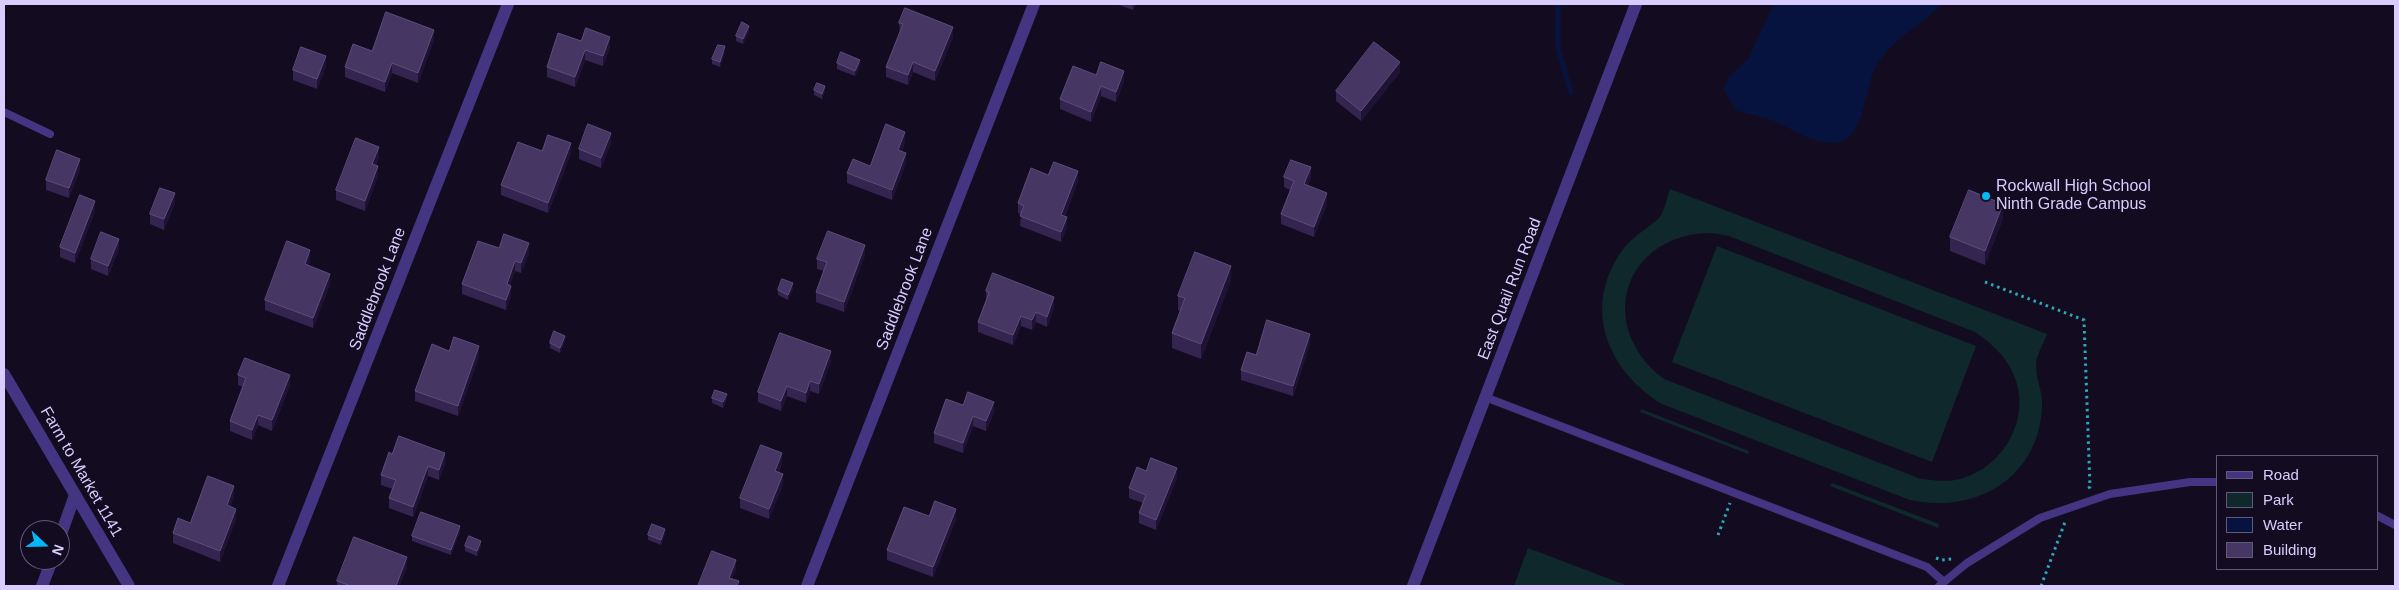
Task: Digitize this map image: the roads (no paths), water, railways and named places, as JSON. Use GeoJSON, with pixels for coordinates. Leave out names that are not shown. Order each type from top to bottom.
{"type":"FeatureCollection","features":[{"type":"Feature","properties":{"kind":"street","name":"Saddlebrook Lane"},"geometry":{"type":"LineString","coordinates":[[278,586],[508,4]]}},
{"type":"Feature","properties":{"kind":"street","name":"Saddlebrook Lane"},"geometry":{"type":"LineString","coordinates":[[807,586],[1034,4]]}},
{"type":"Feature","properties":{"kind":"street","name":"East Quail Run Road"},"geometry":{"type":"LineString","coordinates":[[1413,586],[1636,4]]}},
{"type":"Feature","properties":{"kind":"street","name":"Farm to Market 1141"},"geometry":{"type":"LineString","coordinates":[[4,374],[129,586]]}},
{"type":"Feature","properties":{"kind":"street"},"geometry":{"type":"LineString","coordinates":[[66,520],[75,495]]}},
{"type":"Feature","properties":{"kind":"street"},"geometry":{"type":"LineString","coordinates":[[42,586],[48,570]]}},
{"type":"Feature","properties":{"kind":"lane"},"geometry":{"type":"LineString","coordinates":[[4,112],[50,134]]}},
{"type":"Feature","properties":{"kind":"lane"},"geometry":{"type":"LineString","coordinates":[[1485,398],[1927,568],[1942,584],[1967,562],[2040,518],[2110,494],[2190,482],[2216,482]]}},
{"type":"Feature","properties":{"kind":"lane"},"geometry":{"type":"LineString","coordinates":[[2379,517],[2395,525]]}},
{"type":"Feature","properties":{"kind":"water"},"geometry":{"type":"Polygon","coordinates":[[[1774,4],[1942,4],[1886,52],[1873,73],[1861,117],[1856,127],[1850,136],[1842,141],[1831,143],[1809,138],[1770,119],[1737,111],[1723,89],[1729,77],[1748,59],[1774,4]]]}},
{"type":"Feature","properties":{"kind":"waterway"},"geometry":{"type":"LineString","coordinates":[[1558,4],[1558,48],[1571,93]]}},
{"type":"Feature","properties":{"kind":"place","name":"Rockwall High School Ninth Grade Campus"},"geometry":{"type":"Point","coordinates":[1986,196]}}]}
